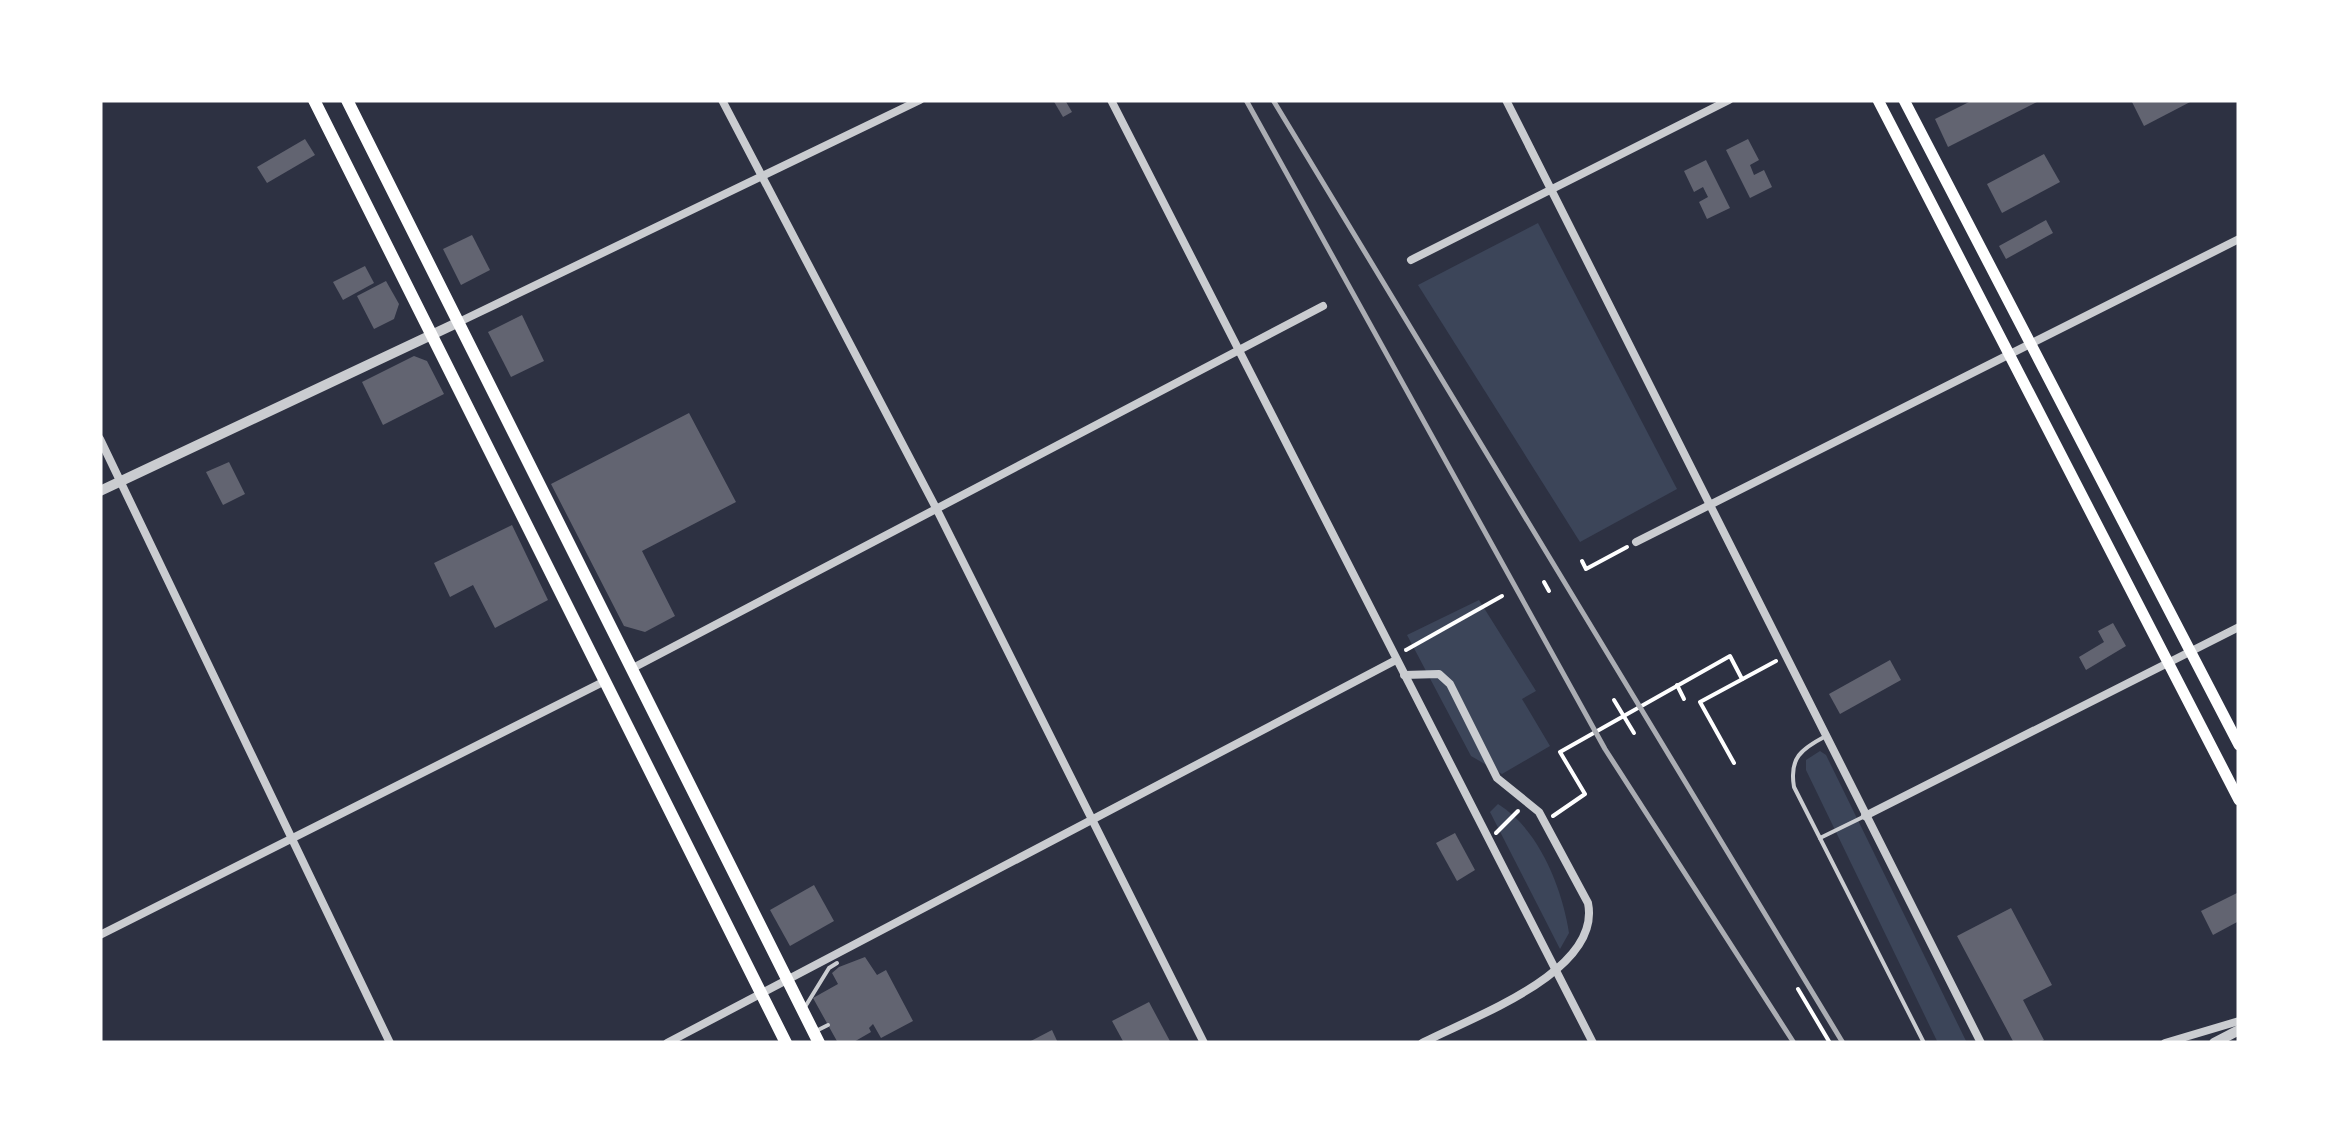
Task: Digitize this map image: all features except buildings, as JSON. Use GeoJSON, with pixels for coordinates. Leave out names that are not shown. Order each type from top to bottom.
{"type":"FeatureCollection","features":[{"type":"Feature","properties":{"kind":"main road"},"geometry":{"type":"LineString","coordinates":[[314,100],[786,1043]]}},
{"type":"Feature","properties":{"kind":"main road"},"geometry":{"type":"LineString","coordinates":[[346,100],[817,1037]]}},
{"type":"Feature","properties":{"kind":"main road"},"geometry":{"type":"LineString","coordinates":[[1878,100],[2239,800]]}},
{"type":"Feature","properties":{"kind":"main road"},"geometry":{"type":"LineString","coordinates":[[1904,100],[2239,745]]}},
{"type":"Feature","properties":{"kind":"street"},"geometry":{"type":"LineString","coordinates":[[722,100],[936,508],[1204,1043]]}},
{"type":"Feature","properties":{"kind":"street"},"geometry":{"type":"LineString","coordinates":[[100,491],[920,100]]}},
{"type":"Feature","properties":{"kind":"street"},"geometry":{"type":"LineString","coordinates":[[1110,100],[1241,348],[1592,1043]]}},
{"type":"Feature","properties":{"kind":"street"},"geometry":{"type":"LineString","coordinates":[[1506,100],[1981,1043]]}},
{"type":"Feature","properties":{"kind":"street"},"geometry":{"type":"LineString","coordinates":[[1411,260],[1728,100]]}},
{"type":"Feature","properties":{"kind":"street"},"geometry":{"type":"LineString","coordinates":[[1636,542],[2239,239]]}},
{"type":"Feature","properties":{"kind":"street"},"geometry":{"type":"LineString","coordinates":[[631,669],[1323,306]]}},
{"type":"Feature","properties":{"kind":"street"},"geometry":{"type":"LineString","coordinates":[[100,439],[390,1043]]}},
{"type":"Feature","properties":{"kind":"street"},"geometry":{"type":"LineString","coordinates":[[1865,816],[2239,627]]}},
{"type":"Feature","properties":{"kind":"street"},"geometry":{"type":"LineString","coordinates":[[666,1043],[787,980],[836,962],[1092,820],[1396,660]]}},
{"type":"Feature","properties":{"kind":"street"},"geometry":{"type":"LineString","coordinates":[[1404,676],[1438,674],[1450,684],[1498,778],[1528,801],[1544,822],[1588,903],[1592,920],[1582,946],[1556,972],[1422,1043]]}},
{"type":"Feature","properties":{"kind":"street"},"geometry":{"type":"LineString","coordinates":[[100,935],[605,681]]}},
{"type":"Feature","properties":{"kind":"street"},"geometry":{"type":"LineString","coordinates":[[2165,1043],[2239,1021]]}},
{"type":"Feature","properties":{"kind":"street"},"geometry":{"type":"LineString","coordinates":[[2214,1043],[2239,1030]]}},
{"type":"Feature","properties":{"kind":"lane"},"geometry":{"type":"LineString","coordinates":[[1826,736],[1805,747],[1791,769],[1794,787],[1924,1043]]}},
{"type":"Feature","properties":{"kind":"lane"},"geometry":{"type":"LineString","coordinates":[[1820,838],[1865,816]]}},
{"type":"Feature","properties":{"kind":"lane"},"geometry":{"type":"LineString","coordinates":[[803,1011],[828,968],[836,962]]}},
{"type":"Feature","properties":{"kind":"lane"},"geometry":{"type":"LineString","coordinates":[[817,1037],[828,1025]]}},
{"type":"Feature","properties":{"kind":"path"},"geometry":{"type":"LineString","coordinates":[[1582,561],[1586,569],[1636,542]]}},
{"type":"Feature","properties":{"kind":"path"},"geometry":{"type":"LineString","coordinates":[[1544,582],[1549,591]]}},
{"type":"Feature","properties":{"kind":"path"},"geometry":{"type":"LineString","coordinates":[[1396,660],[1412,644],[1502,596]]}},
{"type":"Feature","properties":{"kind":"path"},"geometry":{"type":"LineString","coordinates":[[1494,600],[1498,608]]}},
{"type":"Feature","properties":{"kind":"path"},"geometry":{"type":"LineString","coordinates":[[1544,822],[1585,794],[1560,752],[1730,656],[1742,679]]}},
{"type":"Feature","properties":{"kind":"path"},"geometry":{"type":"LineString","coordinates":[[1734,763],[1700,702],[1784,657]]}},
{"type":"Feature","properties":{"kind":"path"},"geometry":{"type":"LineString","coordinates":[[1677,685],[1684,699]]}},
{"type":"Feature","properties":{"kind":"path"},"geometry":{"type":"LineString","coordinates":[[1614,700],[1634,733]]}},
{"type":"Feature","properties":{"kind":"path"},"geometry":{"type":"LineString","coordinates":[[1489,840],[1528,801]]}},
{"type":"Feature","properties":{"kind":"path"},"geometry":{"type":"LineString","coordinates":[[1798,990],[1830,1043]]}},
{"type":"Feature","properties":{"kind":"shaded area"},"geometry":{"type":"Polygon","coordinates":[[[1538,223],[1677,489],[1580,542],[1418,285],[1538,223]]]}},
{"type":"Feature","properties":{"kind":"shaded area"},"geometry":{"type":"Polygon","coordinates":[[[1479,600],[1536,691],[1522,699],[1550,746],[1502,774],[1471,756],[1407,635],[1479,600]]]}},
{"type":"Feature","properties":{"kind":"shaded area"},"geometry":{"type":"Polygon","coordinates":[[[1820,751],[1826,755],[1967,1043],[1938,1043],[1806,770],[1806,760],[1820,751]]]}},
{"type":"Feature","properties":{"kind":"shaded area"},"geometry":{"type":"Polygon","coordinates":[[[1498,804],[1513,815],[1537,844],[1554,879],[1569,933],[1560,949],[1490,812],[1498,804]]]}},
{"type":"Feature","properties":{"kind":"railway"},"geometry":{"type":"LineString","coordinates":[[1246,100],[1605,749],[1794,1043]]}},
{"type":"Feature","properties":{"kind":"railway"},"geometry":{"type":"LineString","coordinates":[[1273,100],[1843,1043]]}}]}
